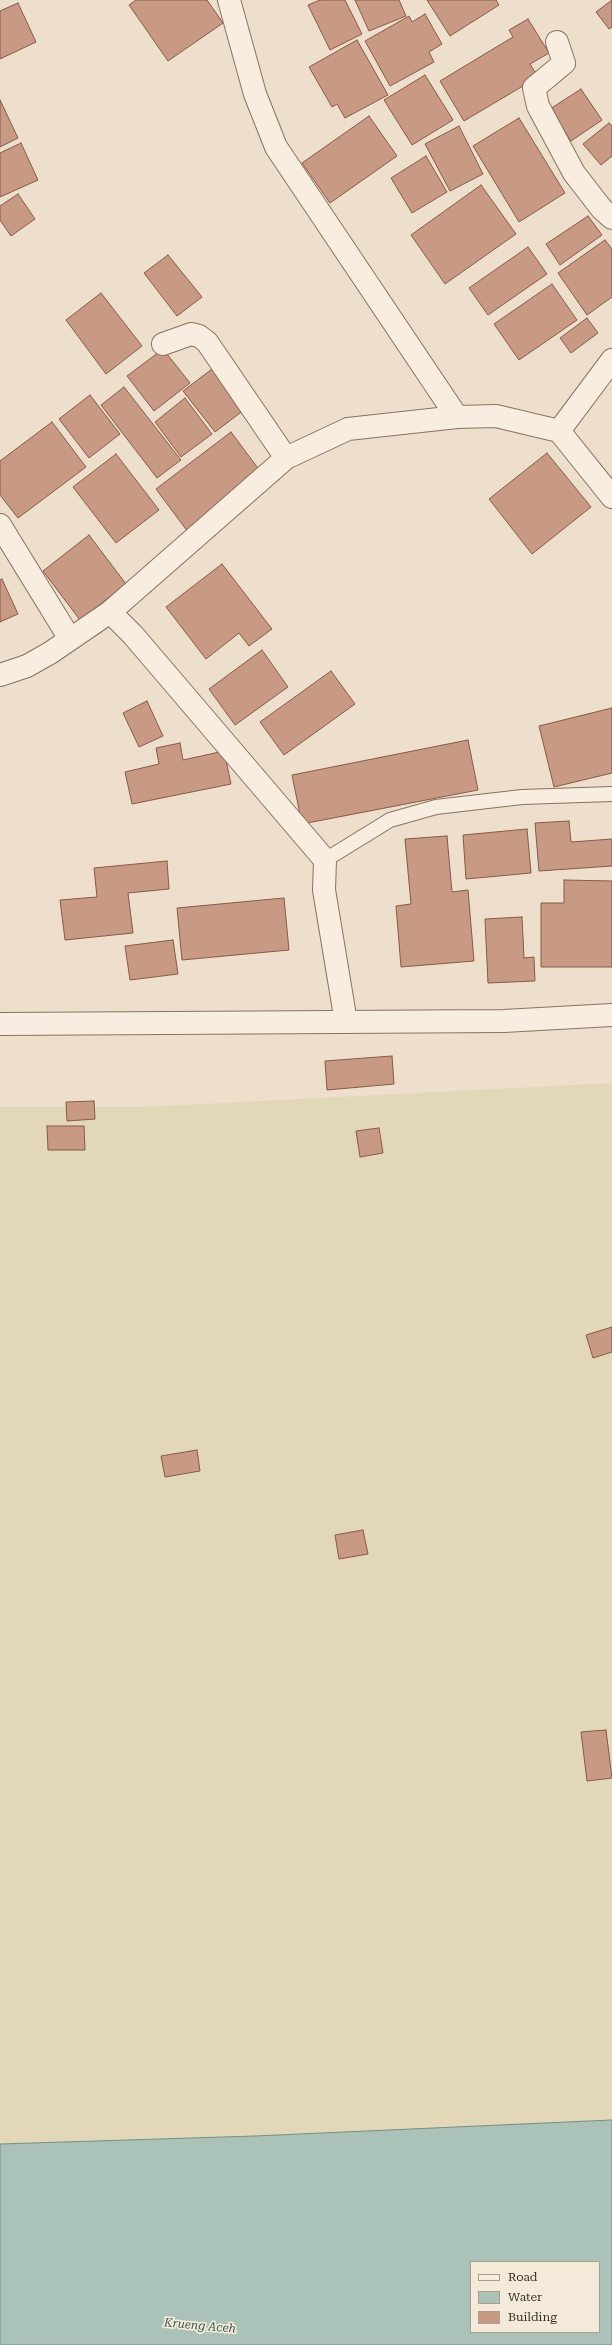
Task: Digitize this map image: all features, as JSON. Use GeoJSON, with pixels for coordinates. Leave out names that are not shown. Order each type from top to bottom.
{"type":"FeatureCollection","features":[{"type":"Feature","properties":{"kind":"street"},"geometry":{"type":"LineString","coordinates":[[229,0],[255,94],[276,147],[457,417]]}},
{"type":"Feature","properties":{"kind":"street"},"geometry":{"type":"LineString","coordinates":[[557,42],[564,63],[534,88],[538,106],[574,173],[601,208],[612,218]]}},
{"type":"Feature","properties":{"kind":"street"},"geometry":{"type":"LineString","coordinates":[[163,344],[191,334],[199,336],[207,342],[286,458]]}},
{"type":"Feature","properties":{"kind":"street"},"geometry":{"type":"LineString","coordinates":[[559,430],[612,360]]}},
{"type":"Feature","properties":{"kind":"street"},"geometry":{"type":"LineString","coordinates":[[0,676],[27,666],[110,612],[286,458],[348,429],[457,417],[496,416],[559,430],[612,497]]}},
{"type":"Feature","properties":{"kind":"street"},"geometry":{"type":"LineString","coordinates":[[0,525],[70,639]]}},
{"type":"Feature","properties":{"kind":"street"},"geometry":{"type":"LineString","coordinates":[[110,612],[133,635],[325,860],[324,890],[346,1022]]}},
{"type":"Feature","properties":{"kind":"street"},"geometry":{"type":"LineString","coordinates":[[0,1024],[504,1021],[612,1015]]}},
{"type":"Feature","properties":{"kind":"lane"},"geometry":{"type":"LineString","coordinates":[[325,860],[390,820],[436,807],[522,797],[612,794]]}},
{"type":"Feature","properties":{"kind":"shaded area"},"geometry":{"type":"Polygon","coordinates":[[[612,1083],[612,2345],[0,2345],[0,1107],[144,1107],[612,1083]]]}},
{"type":"Feature","properties":{"kind":"water","name":"Krueng Aceh"},"geometry":{"type":"Polygon","coordinates":[[[612,2120],[612,2345],[0,2345],[0,2144],[255,2136],[612,2120]]]}},
{"type":"Feature","properties":{"kind":"building"},"geometry":{"type":"Polygon","coordinates":[[[136,0],[207,0],[223,23],[168,61],[129,5],[136,0]]]}},
{"type":"Feature","properties":{"kind":"building"},"geometry":{"type":"Polygon","coordinates":[[[320,0],[345,0],[362,34],[330,50],[308,5],[320,0]]]}},
{"type":"Feature","properties":{"kind":"building"},"geometry":{"type":"Polygon","coordinates":[[[355,0],[399,0],[406,16],[369,31],[355,0]]]}},
{"type":"Feature","properties":{"kind":"building"},"geometry":{"type":"Polygon","coordinates":[[[427,0],[496,0],[499,5],[450,36],[427,0]]]}},
{"type":"Feature","properties":{"kind":"building"},"geometry":{"type":"Polygon","coordinates":[[[612,0],[612,27],[609,29],[596,12],[612,0]]]}},
{"type":"Feature","properties":{"kind":"building"},"geometry":{"type":"Polygon","coordinates":[[[18,3],[36,42],[0,59],[0,11],[18,3]]]}},
{"type":"Feature","properties":{"kind":"building"},"geometry":{"type":"Polygon","coordinates":[[[425,14],[442,44],[429,52],[434,62],[390,86],[365,41],[409,16],[412,22],[425,14]]]}},
{"type":"Feature","properties":{"kind":"building"},"geometry":{"type":"Polygon","coordinates":[[[528,19],[549,53],[530,64],[538,77],[464,121],[440,81],[513,37],[509,30],[528,19]]]}},
{"type":"Feature","properties":{"kind":"building"},"geometry":{"type":"Polygon","coordinates":[[[357,40],[388,95],[345,118],[337,104],[332,107],[309,67],[357,40]]]}},
{"type":"Feature","properties":{"kind":"building"},"geometry":{"type":"Polygon","coordinates":[[[425,75],[453,120],[412,145],[384,100],[425,75]]]}},
{"type":"Feature","properties":{"kind":"building"},"geometry":{"type":"Polygon","coordinates":[[[581,89],[602,120],[571,141],[550,109],[581,89]]]}},
{"type":"Feature","properties":{"kind":"building"},"geometry":{"type":"Polygon","coordinates":[[[0,100],[18,138],[0,147],[0,100]]]}},
{"type":"Feature","properties":{"kind":"building"},"geometry":{"type":"Polygon","coordinates":[[[369,116],[397,156],[330,203],[302,163],[369,116]]]}},
{"type":"Feature","properties":{"kind":"building"},"geometry":{"type":"Polygon","coordinates":[[[519,118],[565,193],[519,222],[473,146],[519,118]]]}},
{"type":"Feature","properties":{"kind":"building"},"geometry":{"type":"Polygon","coordinates":[[[609,123],[612,126],[612,156],[601,165],[583,144],[609,123]]]}},
{"type":"Feature","properties":{"kind":"building"},"geometry":{"type":"Polygon","coordinates":[[[459,126],[483,174],[450,191],[425,144],[459,126]]]}},
{"type":"Feature","properties":{"kind":"building"},"geometry":{"type":"Polygon","coordinates":[[[21,143],[38,180],[0,197],[0,153],[21,143]]]}},
{"type":"Feature","properties":{"kind":"building"},"geometry":{"type":"Polygon","coordinates":[[[426,156],[447,192],[412,213],[391,178],[426,156]]]}},
{"type":"Feature","properties":{"kind":"building"},"geometry":{"type":"Polygon","coordinates":[[[481,185],[516,234],[445,284],[411,235],[481,185]]]}},
{"type":"Feature","properties":{"kind":"building"},"geometry":{"type":"Polygon","coordinates":[[[18,194],[35,219],[11,236],[0,220],[0,206],[18,194]]]}},
{"type":"Feature","properties":{"kind":"building"},"geometry":{"type":"Polygon","coordinates":[[[588,216],[602,235],[560,265],[546,244],[588,216]]]}},
{"type":"Feature","properties":{"kind":"building"},"geometry":{"type":"Polygon","coordinates":[[[605,240],[612,249],[612,297],[587,315],[558,273],[605,240]]]}},
{"type":"Feature","properties":{"kind":"building"},"geometry":{"type":"Polygon","coordinates":[[[528,247],[547,274],[488,315],[469,288],[528,247]]]}},
{"type":"Feature","properties":{"kind":"building"},"geometry":{"type":"Polygon","coordinates":[[[168,255],[202,297],[177,316],[144,273],[168,255]]]}},
{"type":"Feature","properties":{"kind":"building"},"geometry":{"type":"Polygon","coordinates":[[[552,284],[577,320],[519,360],[494,324],[552,284]]]}},
{"type":"Feature","properties":{"kind":"building"},"geometry":{"type":"Polygon","coordinates":[[[101,293],[142,346],[106,374],[66,320],[101,293]]]}},
{"type":"Feature","properties":{"kind":"building"},"geometry":{"type":"Polygon","coordinates":[[[587,318],[598,333],[571,353],[560,338],[587,318]]]}},
{"type":"Feature","properties":{"kind":"building"},"geometry":{"type":"Polygon","coordinates":[[[163,349],[190,383],[154,411],[127,376],[163,349]]]}},
{"type":"Feature","properties":{"kind":"building"},"geometry":{"type":"Polygon","coordinates":[[[216,366],[248,407],[215,432],[183,391],[216,366]]]}},
{"type":"Feature","properties":{"kind":"building"},"geometry":{"type":"Polygon","coordinates":[[[124,387],[181,460],[157,478],[101,405],[124,387]]]}},
{"type":"Feature","properties":{"kind":"building"},"geometry":{"type":"Polygon","coordinates":[[[90,395],[120,434],[89,458],[59,419],[90,395]]]}},
{"type":"Feature","properties":{"kind":"building"},"geometry":{"type":"Polygon","coordinates":[[[185,398],[212,434],[181,457],[155,422],[185,398]]]}},
{"type":"Feature","properties":{"kind":"building"},"geometry":{"type":"Polygon","coordinates":[[[52,422],[86,467],[18,518],[0,495],[0,461],[52,422]]]}},
{"type":"Feature","properties":{"kind":"building"},"geometry":{"type":"Polygon","coordinates":[[[231,432],[263,475],[188,532],[156,489],[231,432]]]}},
{"type":"Feature","properties":{"kind":"building"},"geometry":{"type":"Polygon","coordinates":[[[547,453],[591,507],[532,554],[489,499],[547,453]]]}},
{"type":"Feature","properties":{"kind":"building"},"geometry":{"type":"Polygon","coordinates":[[[116,454],[159,510],[116,543],[73,487],[116,454]]]}},
{"type":"Feature","properties":{"kind":"building"},"geometry":{"type":"Polygon","coordinates":[[[89,535],[126,584],[80,620],[43,571],[89,535]]]}},
{"type":"Feature","properties":{"kind":"building"},"geometry":{"type":"Polygon","coordinates":[[[222,564],[272,629],[249,646],[239,633],[206,659],[166,607],[222,564]]]}},
{"type":"Feature","properties":{"kind":"building"},"geometry":{"type":"Polygon","coordinates":[[[2,579],[18,614],[0,622],[0,580],[2,579]]]}},
{"type":"Feature","properties":{"kind":"building"},"geometry":{"type":"Polygon","coordinates":[[[262,650],[288,687],[235,725],[209,689],[262,650]]]}},
{"type":"Feature","properties":{"kind":"building"},"geometry":{"type":"Polygon","coordinates":[[[331,671],[355,704],[284,755],[260,722],[331,671]]]}},
{"type":"Feature","properties":{"kind":"building"},"geometry":{"type":"Polygon","coordinates":[[[147,701],[163,736],[139,747],[123,713],[147,701]]]}},
{"type":"Feature","properties":{"kind":"building"},"geometry":{"type":"Polygon","coordinates":[[[612,708],[612,773],[554,787],[539,726],[612,708]]]}},
{"type":"Feature","properties":{"kind":"building"},"geometry":{"type":"Polygon","coordinates":[[[468,740],[478,790],[302,824],[292,775],[468,740]]]}},
{"type":"Feature","properties":{"kind":"building"},"geometry":{"type":"Polygon","coordinates":[[[180,743],[183,760],[224,751],[231,784],[132,804],[125,772],[159,764],[156,748],[180,743]]]}},
{"type":"Feature","properties":{"kind":"building"},"geometry":{"type":"Polygon","coordinates":[[[569,821],[571,842],[612,839],[612,866],[539,871],[535,823],[569,821]]]}},
{"type":"Feature","properties":{"kind":"building"},"geometry":{"type":"Polygon","coordinates":[[[527,829],[531,873],[466,879],[463,835],[527,829]]]}},
{"type":"Feature","properties":{"kind":"building"},"geometry":{"type":"Polygon","coordinates":[[[447,836],[452,892],[468,890],[474,961],[401,967],[396,906],[411,904],[405,839],[447,836]]]}},
{"type":"Feature","properties":{"kind":"building"},"geometry":{"type":"Polygon","coordinates":[[[167,861],[169,889],[128,893],[133,933],[65,940],[60,900],[97,897],[94,868],[167,861]]]}},
{"type":"Feature","properties":{"kind":"building"},"geometry":{"type":"Polygon","coordinates":[[[564,880],[612,881],[612,967],[541,967],[541,903],[564,903],[564,880]]]}},
{"type":"Feature","properties":{"kind":"building"},"geometry":{"type":"Polygon","coordinates":[[[284,898],[289,950],[182,960],[177,908],[284,898]]]}},
{"type":"Feature","properties":{"kind":"building"},"geometry":{"type":"Polygon","coordinates":[[[522,917],[524,958],[534,957],[535,981],[488,983],[485,919],[522,917]]]}},
{"type":"Feature","properties":{"kind":"building"},"geometry":{"type":"Polygon","coordinates":[[[173,940],[178,974],[130,980],[125,946],[173,940]]]}},
{"type":"Feature","properties":{"kind":"building"},"geometry":{"type":"Polygon","coordinates":[[[392,1056],[394,1084],[327,1090],[325,1061],[392,1056]]]}},
{"type":"Feature","properties":{"kind":"building"},"geometry":{"type":"Polygon","coordinates":[[[94,1101],[95,1119],[67,1121],[66,1102],[94,1101]]]}},
{"type":"Feature","properties":{"kind":"building"},"geometry":{"type":"Polygon","coordinates":[[[47,1126],[84,1126],[85,1150],[48,1150],[47,1126]]]}},
{"type":"Feature","properties":{"kind":"building"},"geometry":{"type":"Polygon","coordinates":[[[379,1128],[383,1153],[360,1157],[356,1131],[379,1128]]]}},
{"type":"Feature","properties":{"kind":"building"},"geometry":{"type":"Polygon","coordinates":[[[612,1327],[612,1352],[593,1358],[586,1335],[612,1327]]]}},
{"type":"Feature","properties":{"kind":"building"},"geometry":{"type":"Polygon","coordinates":[[[197,1450],[200,1471],[165,1477],[161,1456],[197,1450]]]}},
{"type":"Feature","properties":{"kind":"building"},"geometry":{"type":"Polygon","coordinates":[[[363,1530],[368,1554],[339,1559],[335,1535],[363,1530]]]}},
{"type":"Feature","properties":{"kind":"building"},"geometry":{"type":"Polygon","coordinates":[[[606,1730],[612,1778],[587,1781],[581,1732],[606,1730]]]}}]}
